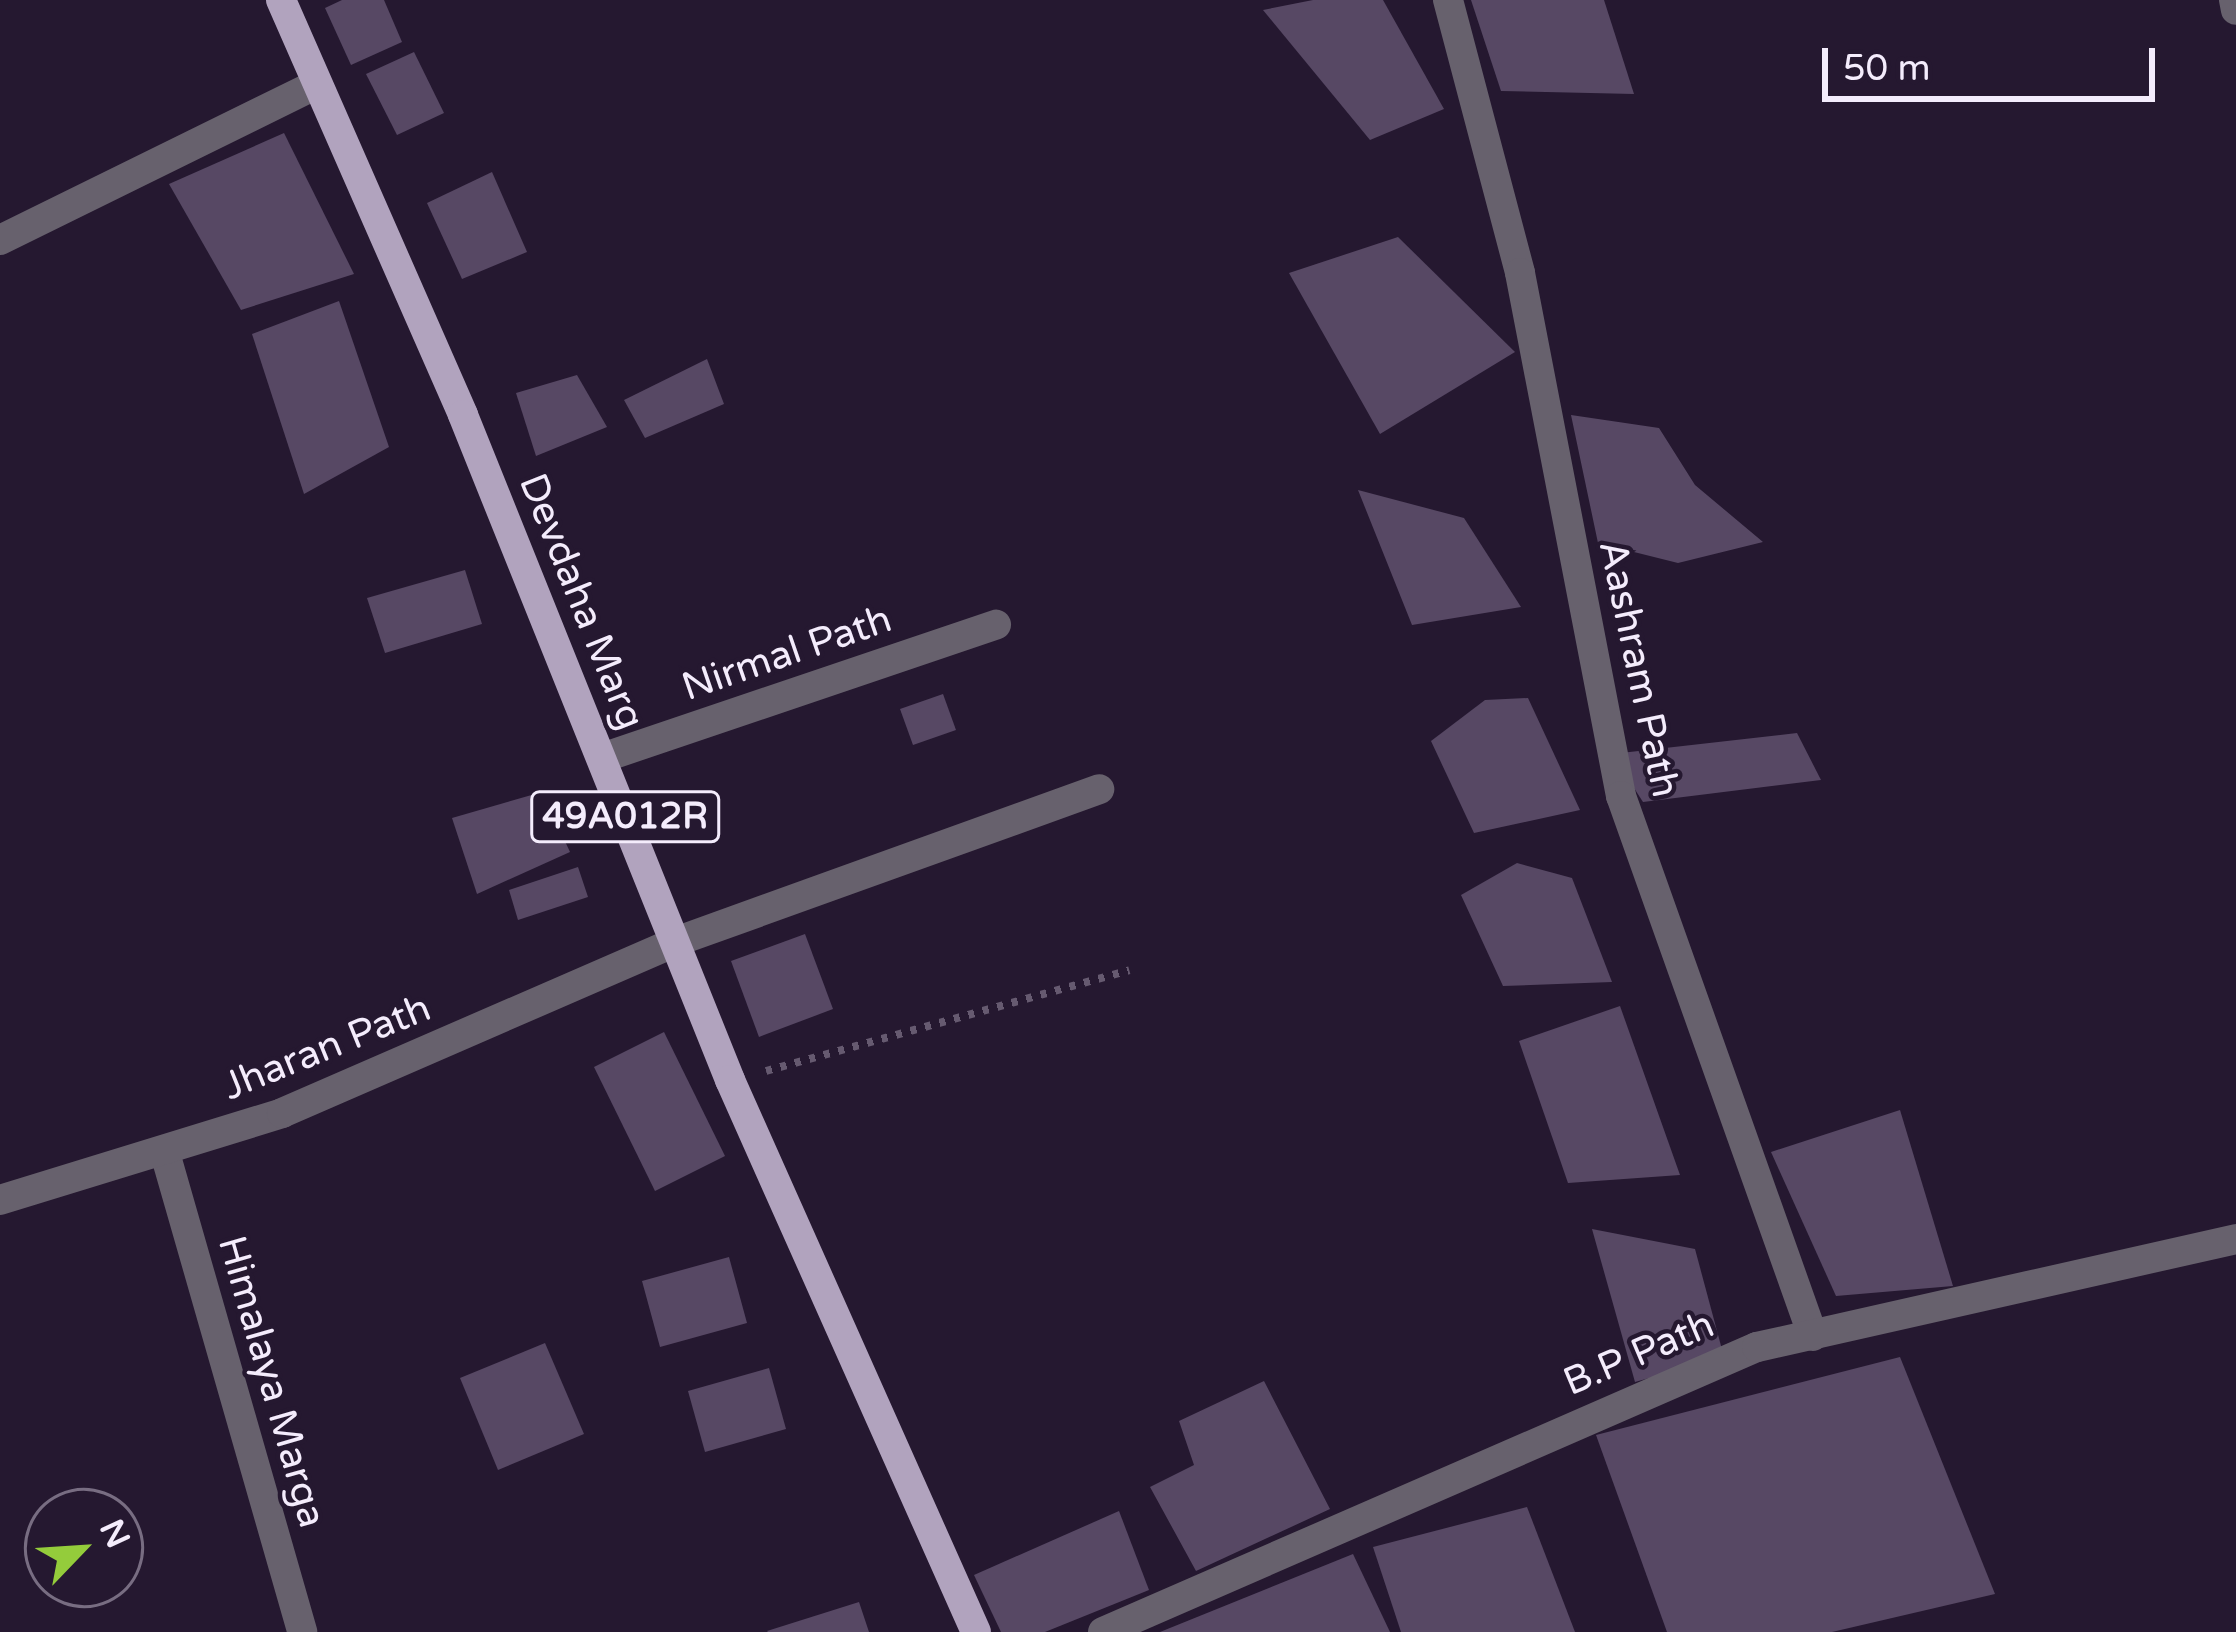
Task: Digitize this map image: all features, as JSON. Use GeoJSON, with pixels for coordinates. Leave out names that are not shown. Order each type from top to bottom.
{"type":"FeatureCollection","features":[{"type":"Feature","properties":{"kind":"main road","name":"Devdaha Marg"},"geometry":{"type":"LineString","coordinates":[[280,0],[602,758],[730,1081],[976,1632]]}},
{"type":"Feature","properties":{"kind":"street","name":"Aashram Path"},"geometry":{"type":"LineString","coordinates":[[1448,0],[1520,273],[1621,796],[1813,1336]]}},
{"type":"Feature","properties":{"kind":"street"},"geometry":{"type":"LineString","coordinates":[[2234,0],[2236,10]]}},
{"type":"Feature","properties":{"kind":"street"},"geometry":{"type":"LineString","coordinates":[[0,240],[317,84]]}},
{"type":"Feature","properties":{"kind":"street","name":"Nirmal Path"},"geometry":{"type":"LineString","coordinates":[[602,758],[996,625]]}},
{"type":"Feature","properties":{"kind":"street","name":"Jharan Path"},"geometry":{"type":"LineString","coordinates":[[0,1200],[165,1154],[282,1113],[675,942],[1099,789]]}},
{"type":"Feature","properties":{"kind":"street","name":"Himalaya Marga"},"geometry":{"type":"LineString","coordinates":[[165,1154],[302,1632]]}},
{"type":"Feature","properties":{"kind":"street","name":"B.P Path"},"geometry":{"type":"LineString","coordinates":[[1103,1632],[1757,1347],[2236,1239]]}},
{"type":"Feature","properties":{"kind":"path"},"geometry":{"type":"LineString","coordinates":[[730,1081],[1129,970]]}},
{"type":"Feature","properties":{"kind":"building"},"geometry":{"type":"Polygon","coordinates":[[[342,0],[384,0],[402,42],[351,65],[325,8],[342,0]]]}},
{"type":"Feature","properties":{"kind":"building"},"geometry":{"type":"Polygon","coordinates":[[[1313,0],[1383,0],[1444,109],[1370,140],[1263,10],[1313,0]]]}},
{"type":"Feature","properties":{"kind":"building"},"geometry":{"type":"Polygon","coordinates":[[[1471,0],[1604,0],[1634,94],[1501,91],[1471,0]]]}},
{"type":"Feature","properties":{"kind":"building"},"geometry":{"type":"Polygon","coordinates":[[[414,52],[444,113],[397,135],[366,74],[414,52]]]}},
{"type":"Feature","properties":{"kind":"building"},"geometry":{"type":"Polygon","coordinates":[[[284,133],[354,274],[241,310],[169,184],[284,133]]]}},
{"type":"Feature","properties":{"kind":"building"},"geometry":{"type":"Polygon","coordinates":[[[492,172],[527,252],[462,279],[427,203],[492,172]]]}},
{"type":"Feature","properties":{"kind":"building"},"geometry":{"type":"Polygon","coordinates":[[[1398,237],[1515,352],[1380,434],[1289,273],[1398,237]]]}},
{"type":"Feature","properties":{"kind":"building"},"geometry":{"type":"Polygon","coordinates":[[[339,301],[389,447],[304,494],[252,334],[339,301]]]}},
{"type":"Feature","properties":{"kind":"building"},"geometry":{"type":"Polygon","coordinates":[[[707,359],[724,404],[645,438],[624,400],[707,359]]]}},
{"type":"Feature","properties":{"kind":"building"},"geometry":{"type":"Polygon","coordinates":[[[577,375],[607,427],[536,456],[516,393],[577,375]]]}},
{"type":"Feature","properties":{"kind":"building"},"geometry":{"type":"Polygon","coordinates":[[[1571,415],[1659,428],[1695,485],[1763,542],[1678,563],[1598,543],[1571,415]]]}},
{"type":"Feature","properties":{"kind":"building"},"geometry":{"type":"Polygon","coordinates":[[[1358,490],[1464,518],[1521,607],[1412,625],[1358,490]]]}},
{"type":"Feature","properties":{"kind":"building"},"geometry":{"type":"Polygon","coordinates":[[[465,570],[482,624],[385,653],[367,598],[465,570]]]}},
{"type":"Feature","properties":{"kind":"building"},"geometry":{"type":"Polygon","coordinates":[[[943,694],[956,730],[913,745],[900,709],[943,694]]]}},
{"type":"Feature","properties":{"kind":"building"},"geometry":{"type":"Polygon","coordinates":[[[1528,698],[1580,810],[1474,833],[1431,741],[1485,700],[1528,698]]]}},
{"type":"Feature","properties":{"kind":"building"},"geometry":{"type":"Polygon","coordinates":[[[1797,733],[1821,780],[1643,802],[1612,754],[1797,733]]]}},
{"type":"Feature","properties":{"kind":"building"},"geometry":{"type":"Polygon","coordinates":[[[542,792],[570,852],[477,894],[452,818],[542,792]]]}},
{"type":"Feature","properties":{"kind":"building"},"geometry":{"type":"Polygon","coordinates":[[[1517,863],[1572,878],[1612,982],[1503,986],[1461,895],[1517,863]]]}},
{"type":"Feature","properties":{"kind":"building"},"geometry":{"type":"Polygon","coordinates":[[[578,867],[588,897],[518,920],[509,890],[578,867]]]}},
{"type":"Feature","properties":{"kind":"building"},"geometry":{"type":"Polygon","coordinates":[[[805,934],[833,1009],[759,1037],[731,961],[805,934]]]}},
{"type":"Feature","properties":{"kind":"building"},"geometry":{"type":"Polygon","coordinates":[[[1620,1006],[1680,1175],[1568,1183],[1519,1041],[1620,1006]]]}},
{"type":"Feature","properties":{"kind":"building"},"geometry":{"type":"Polygon","coordinates":[[[664,1032],[725,1156],[655,1191],[594,1067],[664,1032]]]}},
{"type":"Feature","properties":{"kind":"building"},"geometry":{"type":"Polygon","coordinates":[[[1900,1110],[1953,1286],[1836,1296],[1771,1152],[1900,1110]]]}},
{"type":"Feature","properties":{"kind":"building"},"geometry":{"type":"Polygon","coordinates":[[[1592,1229],[1695,1249],[1724,1357],[1635,1382],[1592,1229]]]}},
{"type":"Feature","properties":{"kind":"building"},"geometry":{"type":"Polygon","coordinates":[[[729,1257],[747,1323],[660,1347],[642,1281],[729,1257]]]}},
{"type":"Feature","properties":{"kind":"building"},"geometry":{"type":"Polygon","coordinates":[[[545,1343],[584,1434],[498,1470],[460,1378],[545,1343]]]}},
{"type":"Feature","properties":{"kind":"building"},"geometry":{"type":"Polygon","coordinates":[[[1900,1357],[1995,1594],[1832,1632],[1667,1632],[1596,1435],[1900,1357]]]}},
{"type":"Feature","properties":{"kind":"building"},"geometry":{"type":"Polygon","coordinates":[[[769,1368],[786,1429],[705,1452],[688,1391],[769,1368]]]}},
{"type":"Feature","properties":{"kind":"building"},"geometry":{"type":"Polygon","coordinates":[[[1264,1381],[1330,1509],[1196,1571],[1150,1487],[1194,1465],[1179,1421],[1264,1381]]]}},
{"type":"Feature","properties":{"kind":"building"},"geometry":{"type":"Polygon","coordinates":[[[1527,1507],[1575,1632],[1401,1632],[1373,1547],[1527,1507]]]}},
{"type":"Feature","properties":{"kind":"building"},"geometry":{"type":"Polygon","coordinates":[[[1119,1511],[1149,1590],[1045,1632],[1001,1632],[974,1575],[1119,1511]]]}},
{"type":"Feature","properties":{"kind":"building"},"geometry":{"type":"Polygon","coordinates":[[[1353,1554],[1390,1632],[1160,1632],[1353,1554]]]}},
{"type":"Feature","properties":{"kind":"building"},"geometry":{"type":"Polygon","coordinates":[[[859,1602],[869,1632],[767,1631],[859,1602]]]}}]}
